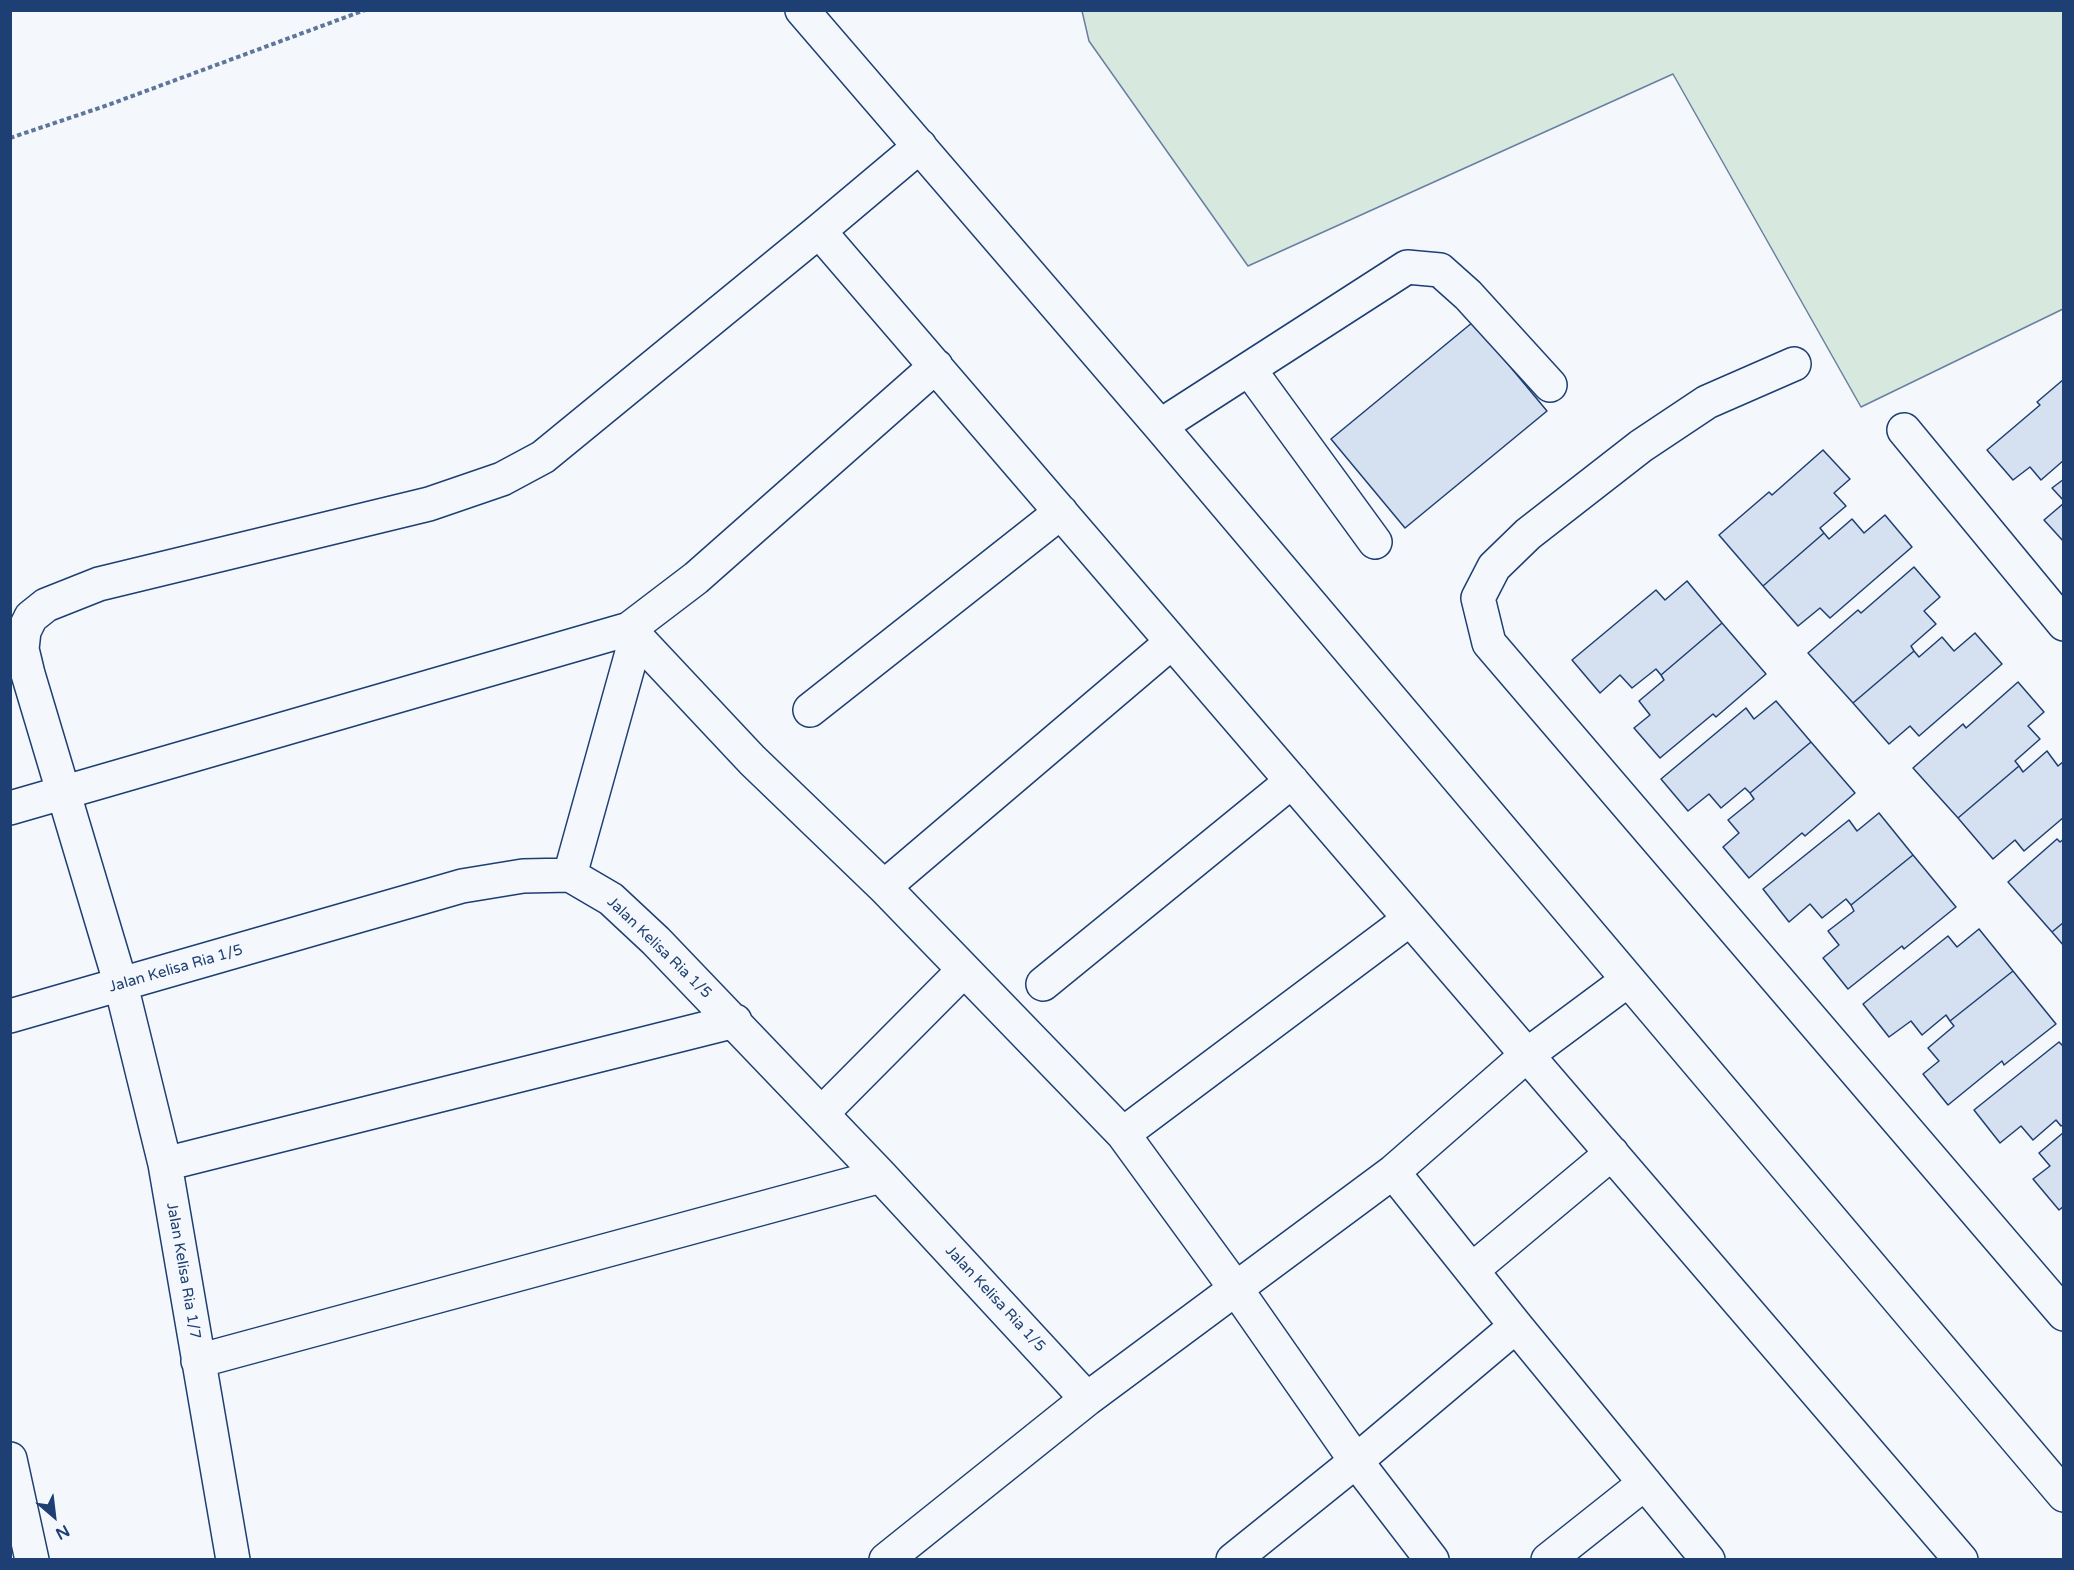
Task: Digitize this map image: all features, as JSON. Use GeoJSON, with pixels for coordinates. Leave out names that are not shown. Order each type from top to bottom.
{"type":"FeatureCollection","features":[{"type":"Feature","properties":{"kind":"street"},"geometry":{"type":"LineString","coordinates":[[802,10],[1160,426],[2064,1495]]}},
{"type":"Feature","properties":{"kind":"street"},"geometry":{"type":"LineString","coordinates":[[920,146],[819,231],[1961,1560]]}},
{"type":"Feature","properties":{"kind":"street","name":"Jalan Kelisa Ria 1/7"},"geometry":{"type":"LineString","coordinates":[[233,1560],[165,1164],[121,985],[22,649],[24,631],[31,617],[46,605],[99,584],[429,504],[512,474],[543,457],[819,231]]}},
{"type":"Feature","properties":{"kind":"street"},"geometry":{"type":"LineString","coordinates":[[1160,426],[1407,267],[1440,270],[1468,295],[1550,385]]}},
{"type":"Feature","properties":{"kind":"street"},"geometry":{"type":"LineString","coordinates":[[1794,364],[1707,402],[1641,446],[1528,534],[1494,567],[1478,598],[1489,644],[2064,1314]]}},
{"type":"Feature","properties":{"kind":"street"},"geometry":{"type":"LineString","coordinates":[[10,808],[63,791],[632,634],[936,366]]}},
{"type":"Feature","properties":{"kind":"street"},"geometry":{"type":"LineString","coordinates":[[1249,369],[1375,542]]}},
{"type":"Feature","properties":{"kind":"street"},"geometry":{"type":"LineString","coordinates":[[1904,430],[2064,624]]}},
{"type":"Feature","properties":{"kind":"street"},"geometry":{"type":"LineString","coordinates":[[810,710],[1061,512]]}},
{"type":"Feature","properties":{"kind":"street"},"geometry":{"type":"LineString","coordinates":[[570,875],[632,634]]}},
{"type":"Feature","properties":{"kind":"street"},"geometry":{"type":"LineString","coordinates":[[632,634],[752,760],[884,887],[1123,1134],[1236,1289],[1356,1461],[1432,1560]]}},
{"type":"Feature","properties":{"kind":"street"},"geometry":{"type":"LineString","coordinates":[[884,887],[1172,642]]}},
{"type":"Feature","properties":{"kind":"street"},"geometry":{"type":"LineString","coordinates":[[1043,984],[1292,781]]}},
{"type":"Feature","properties":{"kind":"street","name":"Jalan Kelisa Ria 1/5"},"geometry":{"type":"LineString","coordinates":[[10,1016],[462,886],[523,876],[570,875],[612,899],[735,1021],[1087,1399]]}},
{"type":"Feature","properties":{"kind":"street"},"geometry":{"type":"LineString","coordinates":[[1123,1134],[1410,919]]}},
{"type":"Feature","properties":{"kind":"street"},"geometry":{"type":"LineString","coordinates":[[822,1113],[964,970]]}},
{"type":"Feature","properties":{"kind":"street"},"geometry":{"type":"LineString","coordinates":[[886,1560],[1087,1399],[1393,1172],[1527,1055],[1628,980]]}},
{"type":"Feature","properties":{"kind":"street"},"geometry":{"type":"LineString","coordinates":[[165,1164],[735,1021]]}},
{"type":"Feature","properties":{"kind":"street"},"geometry":{"type":"LineString","coordinates":[[1472,1270],[1612,1153]]}},
{"type":"Feature","properties":{"kind":"street"},"geometry":{"type":"LineString","coordinates":[[1393,1172],[1708,1560]]}},
{"type":"Feature","properties":{"kind":"street"},"geometry":{"type":"LineString","coordinates":[[198,1361],[881,1176]]}},
{"type":"Feature","properties":{"kind":"street"},"geometry":{"type":"LineString","coordinates":[[1233,1560],[1356,1461],[1516,1326]]}},
{"type":"Feature","properties":{"kind":"street"},"geometry":{"type":"LineString","coordinates":[[10,1459],[32,1560]]}},
{"type":"Feature","properties":{"kind":"street"},"geometry":{"type":"LineString","coordinates":[[1548,1560],[1645,1483]]}},
{"type":"Feature","properties":{"kind":"path"},"geometry":{"type":"LineString","coordinates":[[10,138],[108,105],[365,10]]}},
{"type":"Feature","properties":{"kind":"shaded area"},"geometry":{"type":"Polygon","coordinates":[[[1082,11],[2063,11],[2063,309],[1861,407],[1673,74],[1248,266],[1089,41],[1082,11]]]}},
{"type":"Feature","properties":{"kind":"building"},"geometry":{"type":"Polygon","coordinates":[[[1473,322],[1547,411],[1405,528],[1331,439],[1473,322]]]}},
{"type":"Feature","properties":{"kind":"building"},"geometry":{"type":"Polygon","coordinates":[[[2064,379],[2064,460],[2041,480],[2030,467],[2013,480],[1987,450],[2040,405],[2037,402],[2064,379]]]}},
{"type":"Feature","properties":{"kind":"building"},"geometry":{"type":"Polygon","coordinates":[[[1823,450],[1850,479],[1834,493],[1846,506],[1820,528],[1824,533],[1763,586],[1719,535],[1769,492],[1772,495],[1823,450]]]}},
{"type":"Feature","properties":{"kind":"building"},"geometry":{"type":"Polygon","coordinates":[[[2064,479],[2064,501],[2052,488],[2064,479]]]}},
{"type":"Feature","properties":{"kind":"building"},"geometry":{"type":"Polygon","coordinates":[[[2064,503],[2064,542],[2044,520],[2064,503]]]}},
{"type":"Feature","properties":{"kind":"building"},"geometry":{"type":"Polygon","coordinates":[[[1885,515],[1912,547],[1830,618],[1820,608],[1798,626],[1763,586],[1824,533],[1829,539],[1852,519],[1864,533],[1885,515]]]}},
{"type":"Feature","properties":{"kind":"building"},"geometry":{"type":"Polygon","coordinates":[[[1914,567],[1940,597],[1924,611],[1936,624],[1911,646],[1914,651],[1853,703],[1808,653],[1858,610],[1861,613],[1914,567]]]}},
{"type":"Feature","properties":{"kind":"building"},"geometry":{"type":"Polygon","coordinates":[[[1687,581],[1722,623],[1661,675],[1656,669],[1632,688],[1620,675],[1600,693],[1572,660],[1656,590],[1665,600],[1687,581]]]}},
{"type":"Feature","properties":{"kind":"building"},"geometry":{"type":"Polygon","coordinates":[[[1722,623],[1766,674],[1716,717],[1713,714],[1660,758],[1634,728],[1650,715],[1639,701],[1664,680],[1661,675],[1722,623]]]}},
{"type":"Feature","properties":{"kind":"building"},"geometry":{"type":"Polygon","coordinates":[[[1975,633],[2002,664],[1919,736],[1910,726],[1889,744],[1853,703],[1914,651],[1919,657],[1942,637],[1954,651],[1975,633]]]}},
{"type":"Feature","properties":{"kind":"building"},"geometry":{"type":"Polygon","coordinates":[[[2018,682],[2044,712],[2028,726],[2040,739],[2015,761],[2019,766],[1958,818],[1913,768],[1963,724],[1966,728],[2018,682]]]}},
{"type":"Feature","properties":{"kind":"building"},"geometry":{"type":"Polygon","coordinates":[[[1776,701],[1811,742],[1750,793],[1745,788],[1721,808],[1709,794],[1688,811],[1661,779],[1746,708],[1754,719],[1776,701]]]}},
{"type":"Feature","properties":{"kind":"building"},"geometry":{"type":"Polygon","coordinates":[[[1811,742],[1855,793],[1805,836],[1802,833],[1749,878],[1723,847],[1739,833],[1728,820],[1754,799],[1750,793],[1811,742]]]}},
{"type":"Feature","properties":{"kind":"building"},"geometry":{"type":"Polygon","coordinates":[[[2047,751],[2058,766],[2064,761],[2064,817],[2024,851],[2015,840],[1993,859],[1958,818],[2019,766],[2023,772],[2047,751]]]}},
{"type":"Feature","properties":{"kind":"building"},"geometry":{"type":"Polygon","coordinates":[[[1879,813],[1913,855],[1851,905],[1846,899],[1822,918],[1810,904],[1789,922],[1763,889],[1849,820],[1857,831],[1879,813]]]}},
{"type":"Feature","properties":{"kind":"building"},"geometry":{"type":"Polygon","coordinates":[[[2057,839],[2060,842],[2064,839],[2064,922],[2052,932],[2008,882],[2057,839]]]}},
{"type":"Feature","properties":{"kind":"building"},"geometry":{"type":"Polygon","coordinates":[[[1913,855],[1956,907],[1904,949],[1902,946],[1848,989],[1823,958],[1839,945],[1828,931],[1854,911],[1851,905],[1913,855]]]}},
{"type":"Feature","properties":{"kind":"building"},"geometry":{"type":"Polygon","coordinates":[[[2064,922],[2064,946],[2052,932],[2064,922]]]}},
{"type":"Feature","properties":{"kind":"building"},"geometry":{"type":"Polygon","coordinates":[[[1979,929],[2013,971],[1950,1021],[1946,1015],[1922,1035],[1911,1021],[1889,1037],[1863,1004],[1948,936],[1957,947],[1979,929]]]}},
{"type":"Feature","properties":{"kind":"building"},"geometry":{"type":"Polygon","coordinates":[[[2013,971],[2056,1024],[2004,1065],[2002,1061],[1948,1105],[1923,1074],[1939,1061],[1928,1048],[1954,1026],[1950,1021],[2013,971]]]}},
{"type":"Feature","properties":{"kind":"building"},"geometry":{"type":"Polygon","coordinates":[[[2059,1042],[2064,1047],[2064,1124],[2061,1126],[2056,1120],[2033,1140],[2021,1126],[2000,1143],[1974,1110],[2059,1042]]]}},
{"type":"Feature","properties":{"kind":"building"},"geometry":{"type":"Polygon","coordinates":[[[2064,1132],[2064,1206],[2059,1210],[2033,1179],[2050,1166],[2039,1153],[2064,1132]]]}}]}
